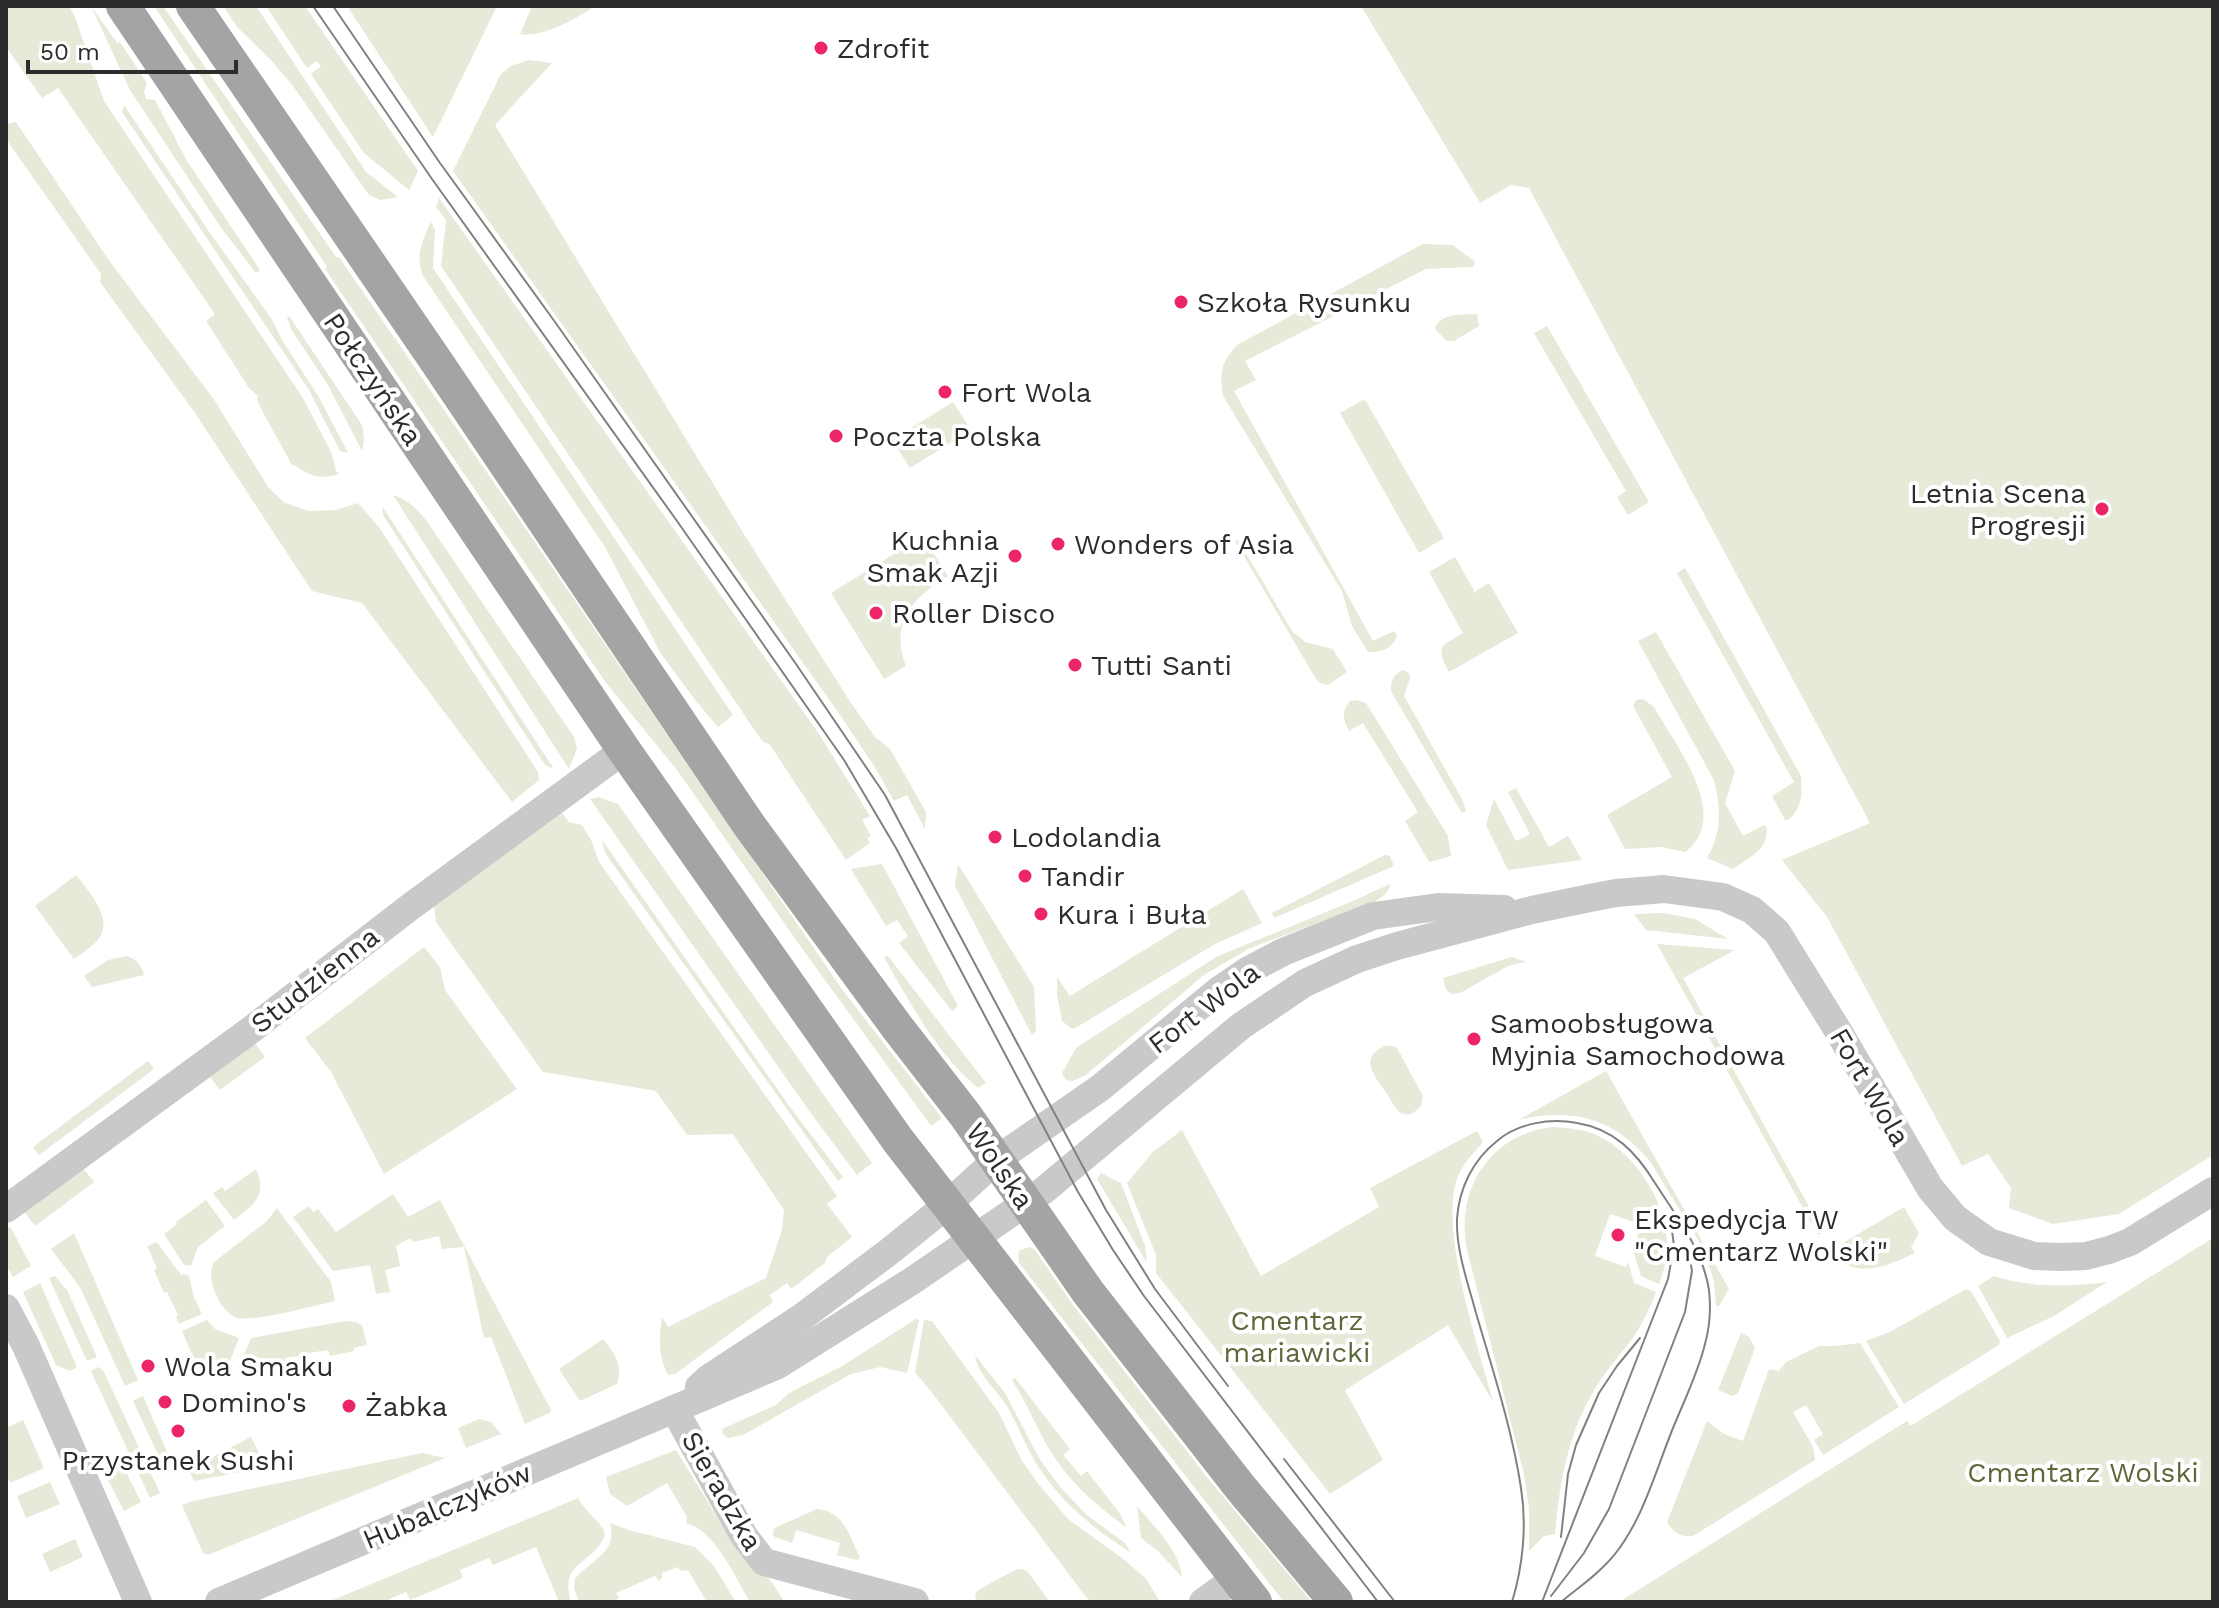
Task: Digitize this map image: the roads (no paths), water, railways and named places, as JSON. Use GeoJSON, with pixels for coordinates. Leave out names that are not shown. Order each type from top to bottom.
{"type":"FeatureCollection","features":[{"type":"Feature","properties":{"kind":"main road","name":"Połczyńska"},"geometry":{"type":"LineString","coordinates":[[123,6],[624,750]]}},
{"type":"Feature","properties":{"kind":"main road","name":"Wolska"},"geometry":{"type":"LineString","coordinates":[[193,6],[749,825],[966,1116],[1107,1317],[1231,1476],[1336,1602]]}},
{"type":"Feature","properties":{"kind":"main road"},"geometry":{"type":"LineString","coordinates":[[624,750],[904,1148],[1246,1590]]}},
{"type":"Feature","properties":{"kind":"street","name":"Studzienna"},"geometry":{"type":"LineString","coordinates":[[6,1209],[624,750]]}},
{"type":"Feature","properties":{"kind":"street","name":"Fort Wola"},"geometry":{"type":"LineString","coordinates":[[1026,1203],[1241,1026],[1295,989],[1327,972],[1377,952],[1532,910],[1616,893],[1664,889],[1723,897],[1752,910],[1777,932],[1930,1188],[1955,1218],[1989,1242],[2034,1256],[2098,1253],[2130,1242],[2213,1191]]}},
{"type":"Feature","properties":{"kind":"street","name":"Fort Wola"},"geometry":{"type":"LineString","coordinates":[[996,1160],[1110,1081],[1233,979],[1279,954],[1360,921],[1397,911],[1455,907],[1532,910]]}},
{"type":"Feature","properties":{"kind":"street","name":"Hubalczyków"},"geometry":{"type":"LineString","coordinates":[[674,1409],[709,1378],[802,1317],[901,1243],[996,1160]]}},
{"type":"Feature","properties":{"kind":"street","name":"Hubalczyków"},"geometry":{"type":"LineString","coordinates":[[219,1602],[778,1365],[1026,1203]]}},
{"type":"Feature","properties":{"kind":"street"},"geometry":{"type":"LineString","coordinates":[[6,1308],[26,1346],[138,1602]]}},
{"type":"Feature","properties":{"kind":"street","name":"Sieradzka"},"geometry":{"type":"LineString","coordinates":[[674,1409],[744,1536],[764,1562],[915,1602]]}},
{"type":"Feature","properties":{"kind":"street"},"geometry":{"type":"LineString","coordinates":[[1203,1602],[1246,1590]]}},
{"type":"Feature","properties":{"kind":"tram line"},"geometry":{"type":"LineString","coordinates":[[313,6],[844,760],[896,848],[1078,1192],[1113,1250],[1144,1296],[1378,1602]]}},
{"type":"Feature","properties":{"kind":"tram line"},"geometry":{"type":"LineString","coordinates":[[333,6],[885,795],[1106,1210],[1155,1289],[1228,1386]]}},
{"type":"Feature","properties":{"kind":"tram line"},"geometry":{"type":"LineString","coordinates":[[1512,1602],[1523,1545],[1521,1488],[1507,1422],[1463,1267],[1457,1219],[1469,1176],[1488,1149],[1505,1135],[1524,1126],[1556,1121],[1590,1126],[1613,1136],[1640,1161],[1695,1247],[1706,1275],[1710,1304],[1708,1330],[1699,1366],[1633,1525],[1609,1561],[1561,1602]]}},
{"type":"Feature","properties":{"kind":"tram line"},"geometry":{"type":"LineString","coordinates":[[1542,1602],[1668,1279],[1674,1246],[1670,1215]]}},
{"type":"Feature","properties":{"kind":"tram line"},"geometry":{"type":"LineString","coordinates":[[1551,1596],[1584,1553],[1609,1509],[1685,1312],[1692,1271],[1688,1249]]}},
{"type":"Feature","properties":{"kind":"tram line"},"geometry":{"type":"LineString","coordinates":[[1561,1537],[1568,1474],[1576,1445],[1599,1393],[1640,1338]]}},
{"type":"Feature","properties":{"kind":"tram line"},"geometry":{"type":"LineString","coordinates":[[1284,1459],[1395,1602]]}},
{"type":"Feature","properties":{"kind":"place","name":"Zdrofit"},"geometry":{"type":"Point","coordinates":[821,48]}},
{"type":"Feature","properties":{"kind":"place","name":"Szkoła Rysunku"},"geometry":{"type":"Point","coordinates":[1181,302]}},
{"type":"Feature","properties":{"kind":"place","name":"Fort Wola"},"geometry":{"type":"Point","coordinates":[945,392]}},
{"type":"Feature","properties":{"kind":"place","name":"Poczta Polska"},"geometry":{"type":"Point","coordinates":[836,436]}},
{"type":"Feature","properties":{"kind":"place","name":"Letnia Scena Progresji"},"geometry":{"type":"Point","coordinates":[2102,509]}},
{"type":"Feature","properties":{"kind":"place","name":"Wonders of Asia"},"geometry":{"type":"Point","coordinates":[1058,544]}},
{"type":"Feature","properties":{"kind":"place","name":"Kuchnia Smak Azji"},"geometry":{"type":"Point","coordinates":[1015,556]}},
{"type":"Feature","properties":{"kind":"place","name":"Roller Disco"},"geometry":{"type":"Point","coordinates":[876,613]}},
{"type":"Feature","properties":{"kind":"place","name":"Tutti Santi"},"geometry":{"type":"Point","coordinates":[1075,665]}},
{"type":"Feature","properties":{"kind":"place","name":"Lodolandia"},"geometry":{"type":"Point","coordinates":[995,837]}},
{"type":"Feature","properties":{"kind":"place","name":"Tandir"},"geometry":{"type":"Point","coordinates":[1025,876]}},
{"type":"Feature","properties":{"kind":"place","name":"Kura i Buła"},"geometry":{"type":"Point","coordinates":[1041,914]}},
{"type":"Feature","properties":{"kind":"place","name":"Samoobsługowa Myjnia Samochodowa"},"geometry":{"type":"Point","coordinates":[1474,1039]}},
{"type":"Feature","properties":{"kind":"place","name":"Ekspedycja TW \"Cmentarz Wolski\""},"geometry":{"type":"Point","coordinates":[1618,1235]}},
{"type":"Feature","properties":{"kind":"place","name":"Wola Smaku"},"geometry":{"type":"Point","coordinates":[148,1366]}},
{"type":"Feature","properties":{"kind":"place","name":"Domino's"},"geometry":{"type":"Point","coordinates":[165,1402]}},
{"type":"Feature","properties":{"kind":"place","name":"Żabka"},"geometry":{"type":"Point","coordinates":[349,1406]}},
{"type":"Feature","properties":{"kind":"place","name":"Przystanek Sushi"},"geometry":{"type":"Point","coordinates":[178,1431]}},
{"type":"Feature","properties":{"kind":"park label","name":"Cmentarz mariawicki"},"geometry":{"type":"Point","coordinates":[1297,1336]}},
{"type":"Feature","properties":{"kind":"park label","name":"Cmentarz Wolski"},"geometry":{"type":"Point","coordinates":[2083,1472]}}]}
